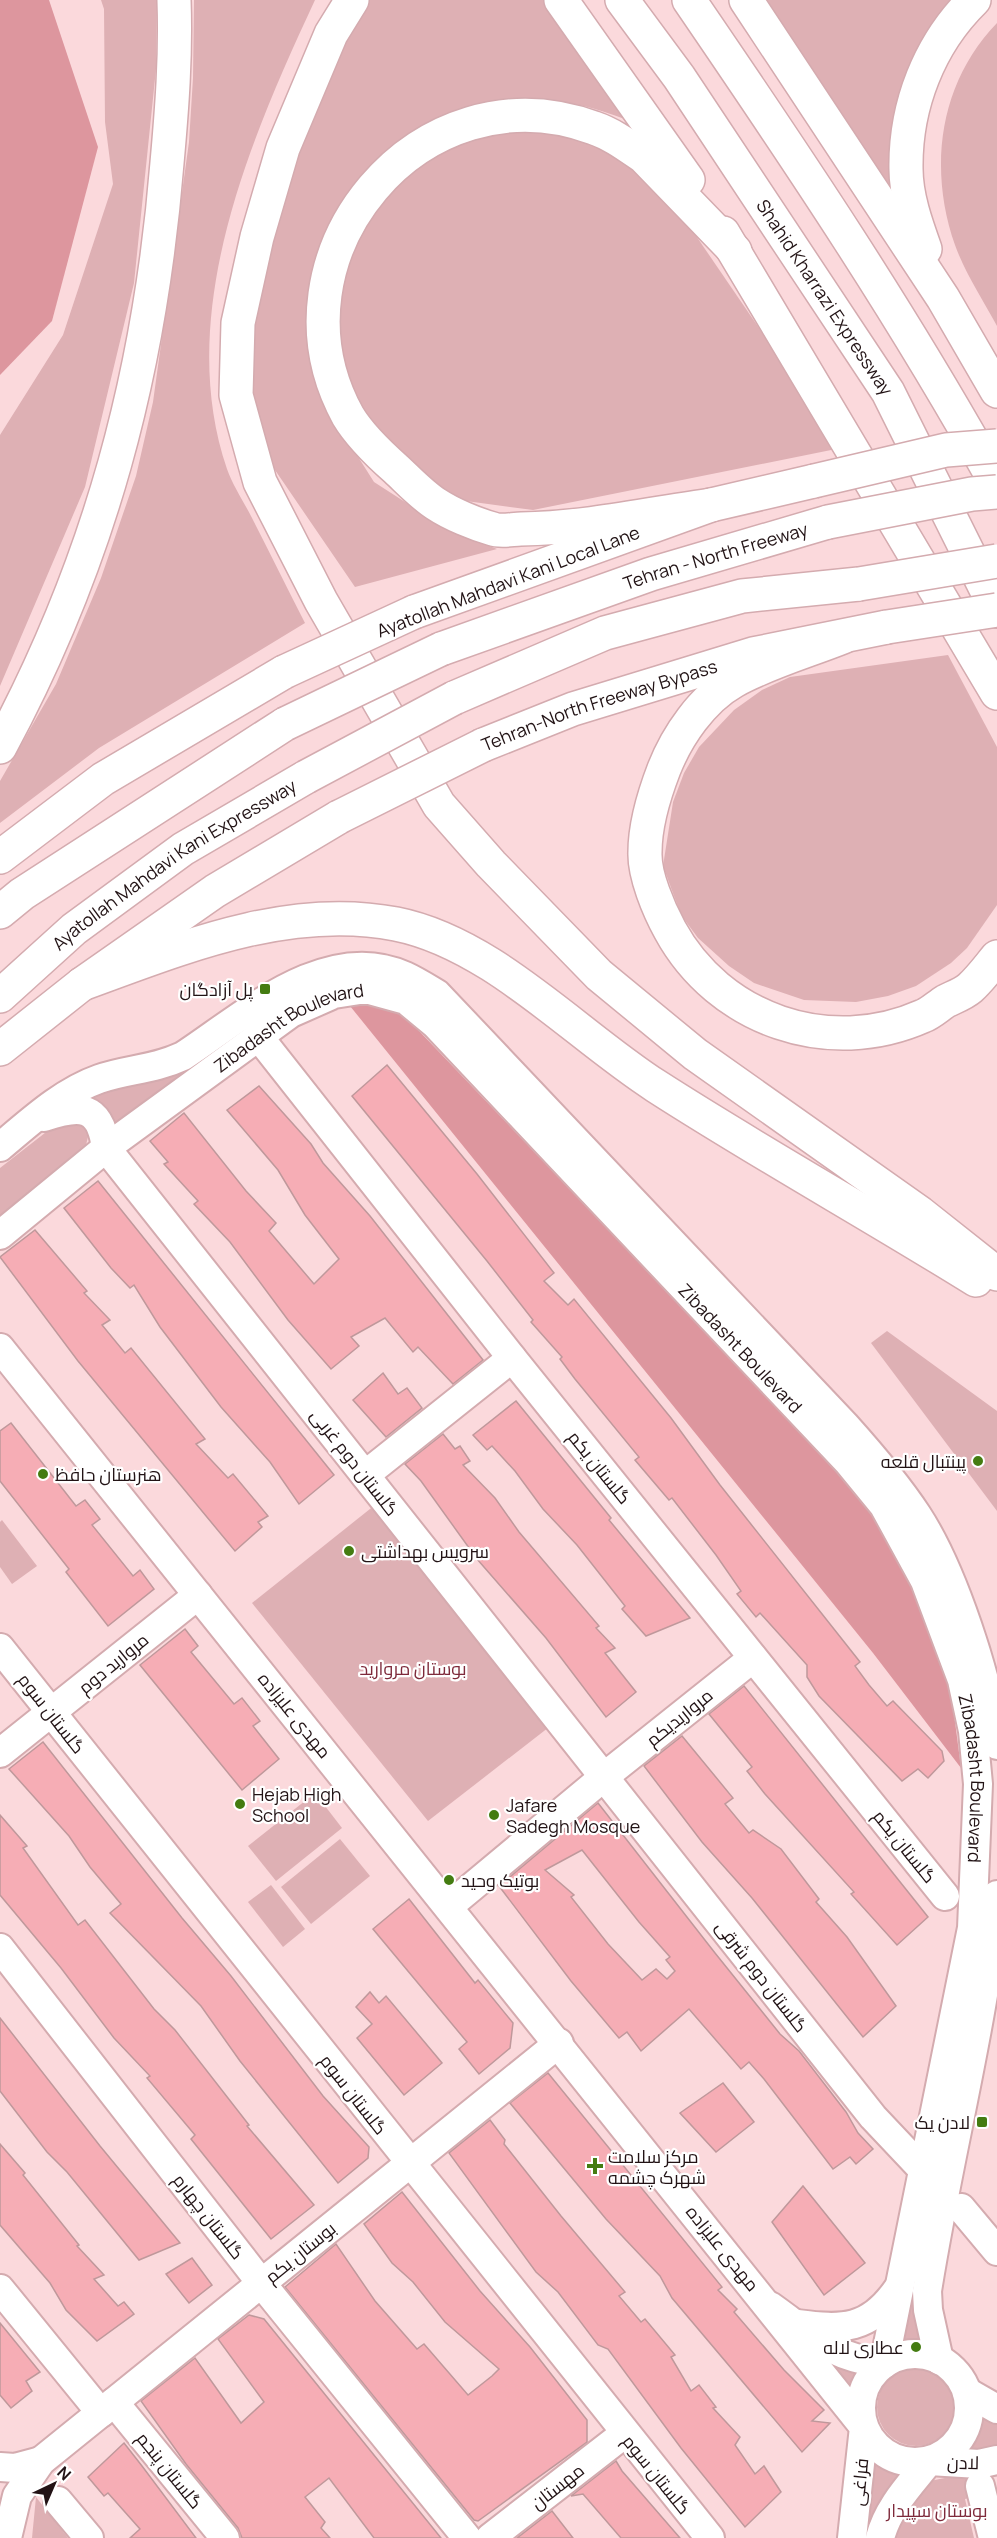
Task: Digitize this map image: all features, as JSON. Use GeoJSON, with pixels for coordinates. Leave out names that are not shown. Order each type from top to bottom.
{"type":"FeatureCollection","features":[{"type":"Feature","properties":{"kind":"main road"},"geometry":{"type":"LineString","coordinates":[[0,747],[27,696],[76,586],[114,471],[137,376],[161,244],[176,60],[174,0]]}},
{"type":"Feature","properties":{"kind":"main road"},"geometry":{"type":"LineString","coordinates":[[352,0],[331,34],[283,148],[257,237],[238,323],[236,396],[260,482],[321,602],[439,805],[491,864],[598,975],[695,1054],[920,1213],[997,1275]]}},
{"type":"Feature","properties":{"kind":"main road"},"geometry":{"type":"LineString","coordinates":[[561,0],[703,201],[735,251],[997,693]]}},
{"type":"Feature","properties":{"kind":"main road","name":"Shahid Kharrazi Expressway"},"geometry":{"type":"LineString","coordinates":[[622,0],[678,77],[888,392],[997,611]]}},
{"type":"Feature","properties":{"kind":"main road"},"geometry":{"type":"LineString","coordinates":[[689,0],[809,175],[954,407],[997,485]]}},
{"type":"Feature","properties":{"kind":"main road"},"geometry":{"type":"LineString","coordinates":[[746,0],[943,298],[997,391]]}},
{"type":"Feature","properties":{"kind":"main road"},"geometry":{"type":"LineString","coordinates":[[943,298],[909,198],[905,170],[916,95],[932,54],[954,20],[974,0]]}},
{"type":"Feature","properties":{"kind":"main road"},"geometry":{"type":"LineString","coordinates":[[711,505],[547,529],[495,530],[436,504],[377,453],[349,418],[335,387],[324,342],[324,298],[336,252],[352,218],[374,184],[401,158],[456,128],[520,115],[562,118],[584,125],[627,146],[644,157],[735,251]]}},
{"type":"Feature","properties":{"kind":"main road","name":"Ayatollah Mahdavi Kani Local Lane"},"geometry":{"type":"LineString","coordinates":[[0,857],[103,778],[284,672],[414,612],[711,505],[946,450],[997,446]]}},
{"type":"Feature","properties":{"kind":"main road","name":"Tehran - North Freeway"},"geometry":{"type":"LineString","coordinates":[[0,912],[22,894],[285,724],[441,649],[651,574],[828,522],[972,494],[997,492]]}},
{"type":"Feature","properties":{"kind":"main road","name":"Ayatollah Mahdavi Kani Expressway"},"geometry":{"type":"LineString","coordinates":[[0,996],[74,929],[183,849],[306,777],[454,698],[606,633],[742,596],[859,584],[997,561]]}},
{"type":"Feature","properties":{"kind":"main road","name":"Tehran-North Freeway Bypass"},"geometry":{"type":"LineString","coordinates":[[82,984],[215,891],[339,817],[483,745],[573,709],[753,654],[886,627],[997,611]]}},
{"type":"Feature","properties":{"kind":"main road"},"geometry":{"type":"LineString","coordinates":[[843,637],[733,681],[704,706],[682,732],[656,791],[647,825],[644,855],[658,909],[680,948],[707,981],[738,1004],[766,1019],[807,1030],[834,1034],[868,1032],[925,1016],[968,990],[997,957]]}},
{"type":"Feature","properties":{"kind":"main road"},"geometry":{"type":"LineString","coordinates":[[0,1049],[82,984],[212,937],[281,924],[338,920],[395,924],[430,934],[462,948],[543,1001],[654,1085],[997,1293]]}},
{"type":"Feature","properties":{"kind":"street","name":"Zibadasht Boulevard"},"geometry":{"type":"LineString","coordinates":[[0,1147],[32,1120],[72,1092],[99,1079],[162,1065],[183,1056],[265,1001],[296,982],[320,972],[346,968],[371,968],[404,975],[437,994],[845,1425],[895,1484],[919,1518],[942,1565],[970,1634],[997,1745]]}},
{"type":"Feature","properties":{"kind":"street","name":"Zibadasht Boulevard"},"geometry":{"type":"LineString","coordinates":[[0,1234],[106,1148],[291,1013],[334,994],[366,989],[406,1000],[435,1024],[848,1462],[884,1506],[908,1546],[925,1581],[962,1680],[973,1731],[978,1784],[972,1928],[910,2239],[897,2290],[884,2364]]}},
{"type":"Feature","properties":{"kind":"street","name":"گلستان یکم"},"geometry":{"type":"LineString","coordinates":[[258,1036],[512,1358],[945,1896]]}},
{"type":"Feature","properties":{"kind":"street"},"geometry":{"type":"LineString","coordinates":[[32,1120],[69,1109],[85,1110],[97,1118],[103,1128],[106,1148]]}},
{"type":"Feature","properties":{"kind":"street","name":"گلستان دوم غربی"},"geometry":{"type":"LineString","coordinates":[[106,1148],[605,1776]]}},
{"type":"Feature","properties":{"kind":"street","name":"مهدی علیزاده"},"geometry":{"type":"LineString","coordinates":[[0,1348],[770,2306]]}},
{"type":"Feature","properties":{"kind":"street"},"geometry":{"type":"LineString","coordinates":[[365,1475],[512,1358]]}},
{"type":"Feature","properties":{"kind":"street","name":"مروارید دوم"},"geometry":{"type":"LineString","coordinates":[[0,1753],[198,1595]]}},
{"type":"Feature","properties":{"kind":"street","name":"گلستان سوم"},"geometry":{"type":"LineString","coordinates":[[0,1648],[624,2434],[710,2538]]}},
{"type":"Feature","properties":{"kind":"street","name":"مرواریدیکم"},"geometry":{"type":"LineString","coordinates":[[449,1906],[605,1776],[753,1658]]}},
{"type":"Feature","properties":{"kind":"street","name":"گلستان دوم شرقی"},"geometry":{"type":"LineString","coordinates":[[605,1776],[873,2117],[924,2171]]}},
{"type":"Feature","properties":{"kind":"street"},"geometry":{"type":"LineString","coordinates":[[939,2360],[928,2310],[927,2291],[938,2223],[985,1988],[997,1894]]}},
{"type":"Feature","properties":{"kind":"street","name":"گلستان چهارم"},"geometry":{"type":"LineString","coordinates":[[0,1948],[262,2284],[467,2538]]}},
{"type":"Feature","properties":{"kind":"street","name":"بوستان یکم"},"geometry":{"type":"LineString","coordinates":[[6,2538],[17,2496],[41,2462],[559,2043]]}},
{"type":"Feature","properties":{"kind":"street"},"geometry":{"type":"LineString","coordinates":[[961,2208],[997,2251]]}},
{"type":"Feature","properties":{"kind":"street","name":"گلستان پنجم"},"geometry":{"type":"LineString","coordinates":[[0,2289],[225,2538]]}},
{"type":"Feature","properties":{"kind":"street"},"geometry":{"type":"LineString","coordinates":[[795,2324],[831,2329],[860,2324],[884,2309],[897,2290]]}},
{"type":"Feature","properties":{"kind":"street"},"geometry":{"type":"LineString","coordinates":[[770,2306],[828,2349],[858,2360],[884,2364]]}},
{"type":"Feature","properties":{"kind":"street"},"geometry":{"type":"LineString","coordinates":[[770,2306],[864,2427],[872,2441],[884,2452],[898,2460],[913,2463],[929,2461],[945,2454],[962,2434],[969,2410],[967,2392]]}},
{"type":"Feature","properties":{"kind":"street"},"geometry":{"type":"LineString","coordinates":[[864,2427],[861,2409],[864,2392],[872,2376],[884,2364],[911,2354],[939,2360],[951,2368],[967,2392],[997,2409]]}},
{"type":"Feature","properties":{"kind":"street","name":"فراغی"},"geometry":{"type":"LineString","coordinates":[[852,2538],[864,2427]]}},
{"type":"Feature","properties":{"kind":"street","name":"مهستان"},"geometry":{"type":"LineString","coordinates":[[490,2538],[624,2434]]}},
{"type":"Feature","properties":{"kind":"street","name":"لادن"},"geometry":{"type":"LineString","coordinates":[[929,2461],[979,2464],[997,2460]]}},
{"type":"Feature","properties":{"kind":"street","name":"فراغی"},"geometry":{"type":"LineString","coordinates":[[880,2538],[884,2523],[894,2504],[929,2461]]}},
{"type":"Feature","properties":{"kind":"street","name":"بوستان یکم"},"geometry":{"type":"LineString","coordinates":[[0,2467],[15,2468],[41,2462]]}},
{"type":"Feature","properties":{"kind":"street"},"geometry":{"type":"LineString","coordinates":[[980,2486],[993,2538]]}},
{"type":"Feature","properties":{"kind":"street"},"geometry":{"type":"LineString","coordinates":[[58,2502],[89,2538]]}},
{"type":"Feature","properties":{"kind":"street"},"geometry":{"type":"LineString","coordinates":[[0,2526],[6,2538]]}},
{"type":"Feature","properties":{"kind":"green space"},"geometry":{"type":"Polygon","coordinates":[[[101,0],[157,0],[156,69],[134,283],[85,487],[0,686],[0,435],[63,335],[113,184],[105,122],[104,9],[101,0]]]}},
{"type":"Feature","properties":{"kind":"green space"},"geometry":{"type":"Polygon","coordinates":[[[194,0],[315,0],[266,111],[245,169],[227,229],[214,289],[209,350],[213,410],[227,469],[305,623],[99,748],[0,823],[0,781],[56,684],[101,578],[136,476],[153,402],[189,142],[194,0]]]}},
{"type":"Feature","properties":{"kind":"green space"},"geometry":{"type":"Polygon","coordinates":[[[361,0],[551,0],[643,126],[567,102],[530,100],[488,105],[325,246],[306,319],[315,371],[343,433],[374,482],[447,529],[497,549],[355,587],[262,451],[251,399],[250,363],[257,281],[292,151],[361,0]]]}},
{"type":"Feature","properties":{"kind":"green space"},"geometry":{"type":"Polygon","coordinates":[[[758,0],[955,0],[934,24],[905,224],[758,0]]]}},
{"type":"Feature","properties":{"kind":"green space"},"geometry":{"type":"Polygon","coordinates":[[[997,23],[997,326],[969,276],[955,245],[942,186],[941,157],[944,128],[951,99],[962,72],[977,47],[997,23]]]}},
{"type":"Feature","properties":{"kind":"green space"},"geometry":{"type":"Polygon","coordinates":[[[551,124],[623,153],[677,208],[841,448],[533,510],[466,501],[429,485],[391,456],[344,386],[332,314],[345,251],[398,174],[459,137],[551,124]]]}},
{"type":"Feature","properties":{"kind":"green space"},"geometry":{"type":"Polygon","coordinates":[[[948,655],[997,747],[997,905],[967,948],[951,963],[916,986],[888,996],[856,1002],[804,1000],[754,983],[729,966],[698,938],[681,915],[663,866],[673,802],[684,773],[699,747],[734,710],[762,690],[790,677],[948,655]]]}},
{"type":"Feature","properties":{"kind":"green space"},"geometry":{"type":"Polygon","coordinates":[[[209,1059],[111,1137],[83,1099],[209,1059]]]}},
{"type":"Feature","properties":{"kind":"green space"},"geometry":{"type":"Polygon","coordinates":[[[83,1120],[89,1133],[86,1145],[0,1217],[0,1168],[59,1122],[83,1120]]]}},
{"type":"Feature","properties":{"kind":"green space","name":"پینتبال قلعه"},"geometry":{"type":"Polygon","coordinates":[[[887,1331],[997,1411],[997,1511],[871,1343],[887,1331]]]}},
{"type":"Feature","properties":{"kind":"green space","name":"بوستان مروارید"},"geometry":{"type":"Polygon","coordinates":[[[385,1497],[562,1717],[428,1821],[252,1603],[385,1497]]]}},
{"type":"Feature","properties":{"kind":"green space"},"geometry":{"type":"Polygon","coordinates":[[[2,1520],[37,1566],[12,1584],[0,1567],[0,1522],[2,1520]]]}},
{"type":"Feature","properties":{"kind":"green space"},"geometry":{"type":"Polygon","coordinates":[[[315,1793],[342,1828],[276,1881],[248,1846],[315,1793]]]}},
{"type":"Feature","properties":{"kind":"green space"},"geometry":{"type":"Polygon","coordinates":[[[340,1839],[370,1876],[311,1924],[281,1887],[340,1839]]]}},
{"type":"Feature","properties":{"kind":"green space"},"geometry":{"type":"Polygon","coordinates":[[[271,1885],[305,1929],[283,1947],[248,1902],[271,1885]]]}},
{"type":"Feature","properties":{"kind":"green space"},"geometry":{"type":"Polygon","coordinates":[[[917,2264],[912,2297],[922,2343],[896,2347],[917,2264]]]}},
{"type":"Feature","properties":{"kind":"green space"},"geometry":{"type":"Polygon","coordinates":[[[813,2354],[860,2371],[851,2400],[813,2354]]]}},
{"type":"Feature","properties":{"kind":"green space"},"geometry":{"type":"Polygon","coordinates":[[[908,2368],[924,2368],[938,2374],[949,2385],[955,2399],[955,2415],[949,2429],[938,2440],[924,2446],[908,2446],[894,2440],[883,2429],[877,2415],[877,2399],[883,2385],[894,2374],[908,2368]]]}},
{"type":"Feature","properties":{"kind":"green space"},"geometry":{"type":"Polygon","coordinates":[[[978,2407],[997,2417],[997,2449],[959,2453],[976,2428],[978,2407]]]}},
{"type":"Feature","properties":{"kind":"green space"},"geometry":{"type":"Polygon","coordinates":[[[872,2451],[888,2464],[908,2471],[869,2531],[865,2519],[872,2451]]]}},
{"type":"Feature","properties":{"kind":"green space","name":"بوستان سپیدار"},"geometry":{"type":"Polygon","coordinates":[[[974,2472],[979,2496],[965,2499],[974,2538],[889,2538],[893,2525],[930,2481],[974,2472]]]}},
{"type":"Feature","properties":{"kind":"green space"},"geometry":{"type":"Polygon","coordinates":[[[36,2497],[68,2538],[32,2538],[36,2497]]]}},
{"type":"Feature","properties":{"kind":"shaded area"},"geometry":{"type":"Polygon","coordinates":[[[0,0],[49,0],[98,147],[52,321],[0,375],[0,0]]]}},
{"type":"Feature","properties":{"kind":"shaded area"},"geometry":{"type":"Polygon","coordinates":[[[363,1003],[401,1012],[545,1163],[832,1453],[907,1558],[950,1683],[961,1768],[873,1653],[350,1006],[363,1003]]]}},
{"type":"Feature","properties":{"kind":"building"},"geometry":{"type":"Polygon","coordinates":[[[387,1065],[477,1174],[554,1273],[544,1281],[568,1305],[574,1299],[671,1418],[720,1485],[860,1662],[855,1666],[869,1685],[887,1706],[893,1701],[942,1751],[944,1761],[928,1778],[918,1769],[902,1781],[819,1696],[807,1677],[807,1665],[760,1613],[756,1617],[737,1594],[741,1591],[672,1498],[669,1500],[635,1460],[639,1457],[575,1379],[560,1359],[562,1357],[531,1322],[533,1320],[487,1261],[352,1096],[387,1065]]]}},
{"type":"Feature","properties":{"kind":"building"},"geometry":{"type":"Polygon","coordinates":[[[259,1086],[311,1144],[323,1163],[370,1216],[483,1360],[453,1384],[418,1347],[413,1352],[385,1318],[351,1337],[359,1346],[331,1369],[288,1320],[230,1242],[194,1204],[198,1201],[164,1164],[168,1162],[150,1141],[184,1113],[246,1191],[276,1223],[269,1231],[314,1284],[339,1259],[305,1215],[278,1170],[227,1110],[259,1086]]]}},
{"type":"Feature","properties":{"kind":"building"},"geometry":{"type":"Polygon","coordinates":[[[98,1181],[334,1475],[299,1504],[270,1462],[221,1407],[160,1327],[134,1285],[130,1288],[111,1268],[64,1208],[98,1181]]]}},
{"type":"Feature","properties":{"kind":"building"},"geometry":{"type":"Polygon","coordinates":[[[35,1230],[87,1291],[84,1293],[110,1320],[102,1325],[125,1353],[131,1348],[205,1439],[196,1444],[228,1478],[233,1474],[268,1516],[258,1522],[262,1527],[235,1551],[78,1361],[0,1257],[35,1230]]]}},
{"type":"Feature","properties":{"kind":"building"},"geometry":{"type":"Polygon","coordinates":[[[383,1373],[398,1394],[407,1388],[422,1408],[386,1437],[353,1400],[383,1373]]]}},
{"type":"Feature","properties":{"kind":"building"},"geometry":{"type":"Polygon","coordinates":[[[516,1401],[611,1518],[609,1520],[690,1618],[646,1636],[622,1609],[625,1606],[577,1545],[543,1509],[515,1471],[492,1446],[487,1450],[473,1435],[516,1401]]]}},
{"type":"Feature","properties":{"kind":"building"},"geometry":{"type":"Polygon","coordinates":[[[11,1423],[76,1506],[85,1500],[100,1519],[92,1525],[133,1576],[140,1570],[154,1589],[108,1626],[66,1572],[69,1569],[0,1481],[0,1431],[11,1423]]]}},
{"type":"Feature","properties":{"kind":"building"},"geometry":{"type":"Polygon","coordinates":[[[443,1434],[455,1449],[460,1446],[470,1461],[463,1465],[495,1498],[519,1532],[599,1626],[596,1628],[615,1648],[605,1653],[636,1692],[606,1717],[546,1638],[477,1559],[421,1481],[405,1464],[443,1434]]]}},
{"type":"Feature","properties":{"kind":"building"},"geometry":{"type":"Polygon","coordinates":[[[185,1629],[198,1646],[191,1652],[234,1704],[242,1698],[260,1721],[253,1726],[279,1759],[242,1790],[140,1665],[185,1629]]]}},
{"type":"Feature","properties":{"kind":"building"},"geometry":{"type":"Polygon","coordinates":[[[744,1686],[928,1917],[897,1945],[851,1894],[854,1892],[765,1794],[747,1771],[752,1767],[709,1714],[744,1686]]]}},
{"type":"Feature","properties":{"kind":"building"},"geometry":{"type":"Polygon","coordinates":[[[682,1736],[733,1798],[725,1804],[749,1833],[753,1830],[781,1849],[819,1899],[816,1902],[847,1937],[896,2006],[863,2037],[752,1898],[702,1842],[644,1766],[682,1736]]]}},
{"type":"Feature","properties":{"kind":"building"},"geometry":{"type":"Polygon","coordinates":[[[43,1742],[182,1918],[231,1976],[323,2096],[369,2147],[368,2158],[338,2183],[240,2061],[201,2006],[110,1913],[121,1904],[90,1867],[69,1836],[9,1769],[43,1742]]]}},
{"type":"Feature","properties":{"kind":"building"},"geometry":{"type":"Polygon","coordinates":[[[598,1803],[780,2034],[799,2051],[846,2112],[858,2133],[873,2149],[856,2164],[850,2157],[833,2169],[749,2062],[741,2069],[689,2009],[641,2051],[627,2032],[619,2038],[571,1981],[499,1886],[598,1803]],[[582,1850],[545,1870],[574,1895],[571,1897],[608,1944],[642,1980],[656,1969],[667,1979],[675,1971],[666,1960],[670,1957],[582,1850]]]}},
{"type":"Feature","properties":{"kind":"building"},"geometry":{"type":"Polygon","coordinates":[[[0,1815],[27,1846],[23,1848],[78,1925],[85,1920],[154,2009],[175,2030],[249,2125],[247,2126],[314,2205],[271,2239],[191,2139],[195,2135],[147,2078],[150,2076],[114,2038],[61,1968],[0,1895],[0,1815]]]}},
{"type":"Feature","properties":{"kind":"building"},"geometry":{"type":"Polygon","coordinates":[[[409,1899],[475,1983],[478,1980],[513,2023],[510,2048],[479,2074],[459,2049],[467,2042],[373,1929],[409,1899]]]}},
{"type":"Feature","properties":{"kind":"building"},"geometry":{"type":"Polygon","coordinates":[[[370,1992],[379,2003],[386,1996],[442,2063],[404,2095],[357,2038],[372,2024],[356,2007],[370,1992]]]}},
{"type":"Feature","properties":{"kind":"building"},"geometry":{"type":"Polygon","coordinates":[[[0,2018],[100,2146],[180,2243],[139,2260],[67,2172],[47,2152],[0,2091],[0,2018]]]}},
{"type":"Feature","properties":{"kind":"building"},"geometry":{"type":"Polygon","coordinates":[[[548,2073],[722,2287],[718,2290],[737,2309],[734,2312],[784,2370],[824,2410],[812,2421],[830,2423],[802,2452],[672,2298],[660,2276],[606,2219],[510,2103],[548,2073]]]}},
{"type":"Feature","properties":{"kind":"building"},"geometry":{"type":"Polygon","coordinates":[[[723,2083],[754,2122],[716,2152],[680,2113],[723,2083]]]}},
{"type":"Feature","properties":{"kind":"building"},"geometry":{"type":"Polygon","coordinates":[[[490,2120],[505,2140],[504,2144],[625,2292],[619,2296],[641,2322],[645,2319],[675,2355],[671,2357],[691,2391],[699,2385],[716,2407],[713,2408],[740,2437],[735,2445],[755,2474],[764,2466],[781,2492],[745,2527],[681,2448],[608,2349],[598,2345],[558,2292],[536,2272],[449,2153],[490,2120]]]}},
{"type":"Feature","properties":{"kind":"building"},"geometry":{"type":"Polygon","coordinates":[[[0,2144],[25,2173],[23,2175],[79,2245],[77,2246],[104,2275],[94,2279],[118,2306],[124,2302],[134,2314],[97,2341],[66,2310],[50,2283],[0,2225],[0,2144]]]}},
{"type":"Feature","properties":{"kind":"building"},"geometry":{"type":"Polygon","coordinates":[[[803,2186],[865,2263],[824,2295],[772,2222],[803,2186]]]}},
{"type":"Feature","properties":{"kind":"building"},"geometry":{"type":"Polygon","coordinates":[[[402,2192],[480,2291],[530,2347],[587,2420],[587,2442],[478,2521],[474,2520],[285,2287],[336,2244],[375,2301],[417,2349],[424,2344],[468,2395],[492,2376],[499,2369],[445,2322],[413,2282],[392,2263],[364,2224],[402,2192]]]}},
{"type":"Feature","properties":{"kind":"building"},"geometry":{"type":"Polygon","coordinates":[[[192,2258],[212,2285],[189,2303],[166,2274],[192,2258]]]}},
{"type":"Feature","properties":{"kind":"building"},"geometry":{"type":"Polygon","coordinates":[[[249,2315],[264,2319],[441,2538],[374,2538],[329,2478],[305,2497],[325,2522],[321,2528],[330,2538],[242,2538],[238,2528],[186,2464],[141,2401],[195,2358],[241,2423],[264,2402],[218,2339],[249,2315]]]}},
{"type":"Feature","properties":{"kind":"building"},"geometry":{"type":"Polygon","coordinates":[[[0,2323],[40,2372],[26,2381],[32,2391],[11,2408],[0,2395],[0,2323]]]}},
{"type":"Feature","properties":{"kind":"building"},"geometry":{"type":"Polygon","coordinates":[[[124,2443],[196,2538],[130,2538],[140,2529],[108,2493],[104,2496],[88,2477],[124,2443]]]}},
{"type":"Feature","properties":{"kind":"building"},"geometry":{"type":"Polygon","coordinates":[[[616,2461],[680,2538],[621,2538],[583,2494],[571,2496],[616,2461]]]}},
{"type":"Feature","properties":{"kind":"building"},"geometry":{"type":"Polygon","coordinates":[[[552,2511],[573,2538],[517,2538],[552,2511]]]}},
{"type":"Feature","properties":{"kind":"place","name":"پل آزادگان"},"geometry":{"type":"Point","coordinates":[265,989]}},
{"type":"Feature","properties":{"kind":"place","name":"پینتبال قلعه"},"geometry":{"type":"Point","coordinates":[978,1461]}},
{"type":"Feature","properties":{"kind":"place","name":"هنرستان حافظ"},"geometry":{"type":"Point","coordinates":[43,1474]}},
{"type":"Feature","properties":{"kind":"place","name":"سرویس بهداشتی"},"geometry":{"type":"Point","coordinates":[349,1551]}},
{"type":"Feature","properties":{"kind":"place","name":"Hejab High School"},"geometry":{"type":"Point","coordinates":[240,1804]}},
{"type":"Feature","properties":{"kind":"place","name":"Jafare Sadegh Mosque"},"geometry":{"type":"Point","coordinates":[494,1815]}},
{"type":"Feature","properties":{"kind":"place","name":"بوتیک وحید"},"geometry":{"type":"Point","coordinates":[449,1880]}},
{"type":"Feature","properties":{"kind":"place","name":"لادن یک"},"geometry":{"type":"Point","coordinates":[982,2122]}},
{"type":"Feature","properties":{"kind":"place","name":"مرکز سلامت شهرک چشمه"},"geometry":{"type":"Point","coordinates":[595,2166]}},
{"type":"Feature","properties":{"kind":"place","name":"عطاری لاله"},"geometry":{"type":"Point","coordinates":[916,2347]}}]}
